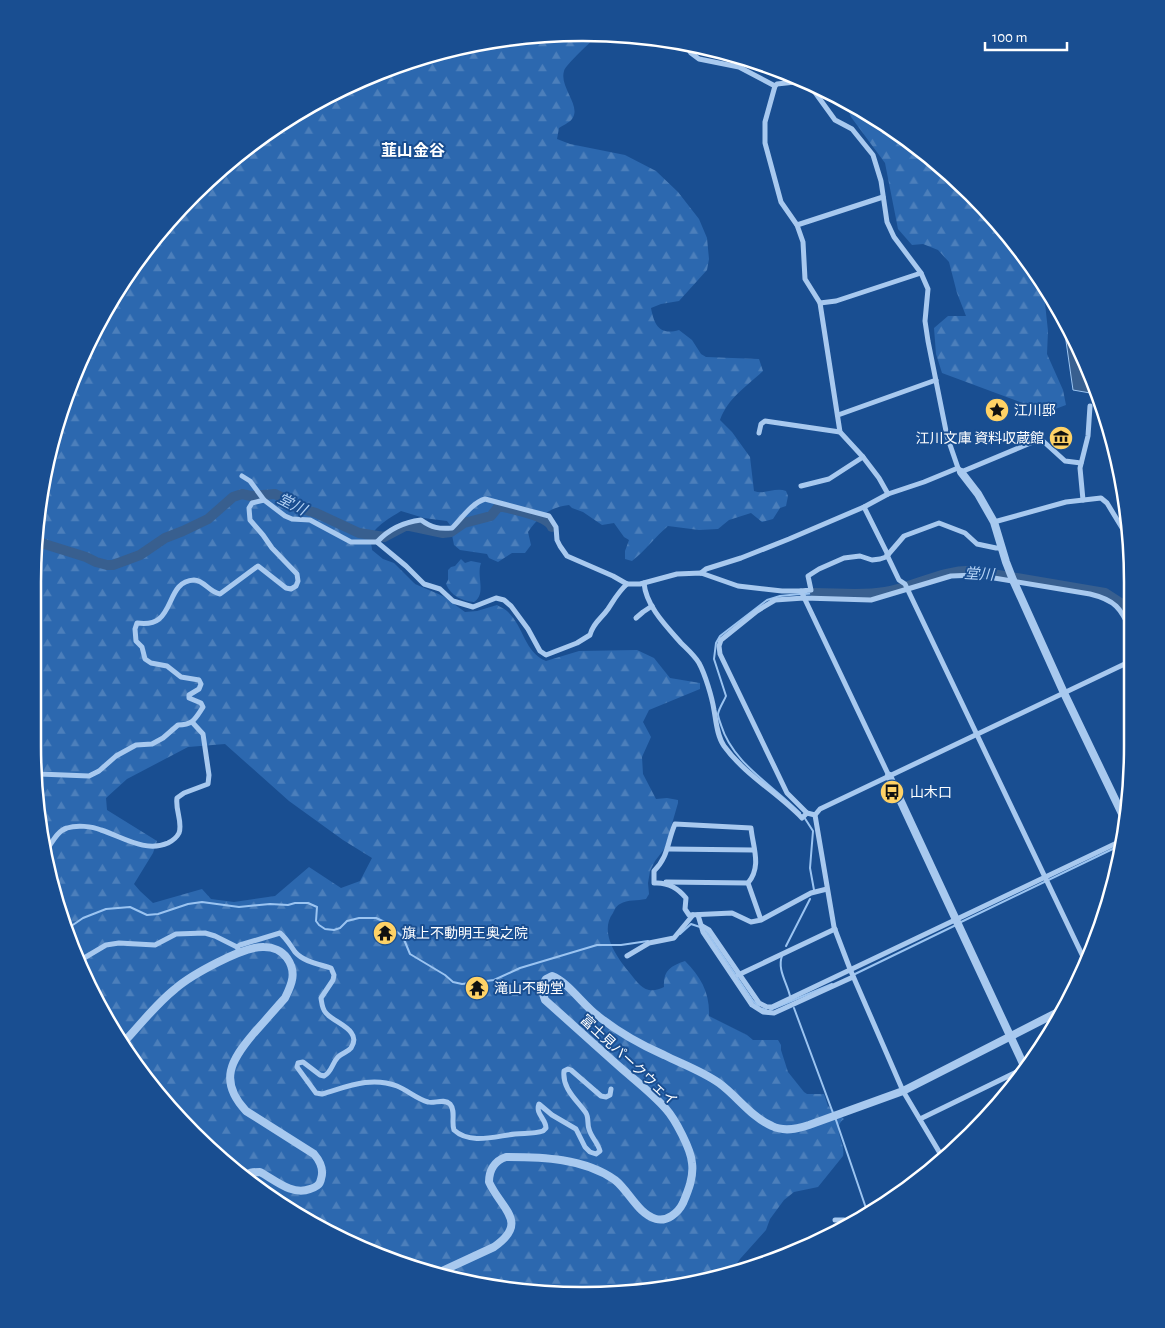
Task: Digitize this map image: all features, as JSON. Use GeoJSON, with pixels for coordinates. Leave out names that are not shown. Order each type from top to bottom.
{"type":"FeatureCollection","features":[{"type":"Feature","properties":{"kind":"street"},"geometry":{"type":"LineString","coordinates":[[691,53],[699,58],[739,67],[775,86]]}},
{"type":"Feature","properties":{"kind":"street"},"geometry":{"type":"LineString","coordinates":[[788,81],[775,86],[766,122],[765,143],[782,202],[797,225],[803,242],[804,279],[820,303],[840,432],[863,457],[879,478],[888,494]]}},
{"type":"Feature","properties":{"kind":"street"},"geometry":{"type":"LineString","coordinates":[[815,94],[835,120],[852,130],[873,155],[881,181],[887,222],[894,237],[922,273],[928,289],[925,321],[947,436],[959,470],[978,494],[994,522],[1013,580],[1064,693],[1120,809]]}},
{"type":"Feature","properties":{"kind":"street"},"geometry":{"type":"LineString","coordinates":[[797,225],[882,197]]}},
{"type":"Feature","properties":{"kind":"street"},"geometry":{"type":"LineString","coordinates":[[820,303],[836,301],[922,273]]}},
{"type":"Feature","properties":{"kind":"street"},"geometry":{"type":"LineString","coordinates":[[838,415],[936,380]]}},
{"type":"Feature","properties":{"kind":"street"},"geometry":{"type":"LineString","coordinates":[[1083,500],[1081,463],[1088,436],[1090,406]]}},
{"type":"Feature","properties":{"kind":"street"},"geometry":{"type":"LineString","coordinates":[[759,433],[761,424],[765,421],[840,432]]}},
{"type":"Feature","properties":{"kind":"street"},"geometry":{"type":"LineString","coordinates":[[701,574],[706,569],[741,558],[864,507],[888,494],[959,470],[1040,439],[1065,461],[1081,463]]}},
{"type":"Feature","properties":{"kind":"street"},"geometry":{"type":"LineString","coordinates":[[801,486],[829,479],[863,457]]}},
{"type":"Feature","properties":{"kind":"street"},"geometry":{"type":"LineString","coordinates":[[242,476],[250,482],[264,500],[285,516],[292,519],[310,520],[351,542],[377,542],[424,584],[440,589],[453,601],[473,607],[496,598],[504,600],[511,606],[528,629],[540,651],[546,655],[550,655],[590,635],[592,626],[607,610],[617,593],[627,584]]}},
{"type":"Feature","properties":{"kind":"street"},"geometry":{"type":"LineString","coordinates":[[994,522],[1066,502],[1101,498],[1120,524]]}},
{"type":"Feature","properties":{"kind":"street"},"geometry":{"type":"LineString","coordinates":[[377,542],[392,529],[413,521],[422,520],[437,529],[452,528],[473,506],[485,499],[549,516],[556,527],[557,540],[566,556],[627,584],[644,583],[677,574],[701,574],[738,586],[863,601],[884,596],[906,587],[964,574],[1013,580],[1090,594],[1108,599],[1120,609],[1124,617]]}},
{"type":"Feature","properties":{"kind":"street"},"geometry":{"type":"LineString","coordinates":[[42,774],[88,776],[99,771],[116,756],[136,745],[152,744],[163,738],[178,725],[187,725],[192,722],[203,707],[201,703],[189,698],[190,695],[199,689],[201,684],[198,680],[181,677],[166,666],[150,663],[145,659],[142,647],[136,641],[135,629],[137,623],[149,624],[160,618],[177,588],[183,583],[192,580],[200,581],[214,593],[220,594],[258,566],[286,588],[291,589],[296,586],[298,581],[297,574],[272,548],[250,520],[249,508],[252,503],[264,500]]}},
{"type":"Feature","properties":{"kind":"street"},"geometry":{"type":"LineString","coordinates":[[864,507],[899,580],[906,587],[1082,955]]}},
{"type":"Feature","properties":{"kind":"street"},"geometry":{"type":"LineString","coordinates":[[815,815],[807,813],[787,793],[720,654],[719,646],[721,640],[768,604],[803,595],[810,590],[808,576],[830,564],[855,556],[872,560],[880,559],[887,555],[904,536],[940,523],[965,533],[977,544],[1002,548]]}},
{"type":"Feature","properties":{"kind":"street"},"geometry":{"type":"LineString","coordinates":[[644,583],[644,590],[652,606],[699,664],[724,745],[765,786],[789,804],[802,818],[807,813]]}},
{"type":"Feature","properties":{"kind":"street"},"geometry":{"type":"LineString","coordinates":[[803,595],[1022,1061]]}},
{"type":"Feature","properties":{"kind":"street"},"geometry":{"type":"LineString","coordinates":[[636,618],[652,606]]}},
{"type":"Feature","properties":{"kind":"street"},"geometry":{"type":"LineString","coordinates":[[939,1152],[903,1091],[853,977],[835,929],[815,815],[820,809],[1124,664]]}},
{"type":"Feature","properties":{"kind":"street"},"geometry":{"type":"LineString","coordinates":[[51,844],[58,833],[66,828],[76,827],[100,829],[145,846],[161,846],[172,841],[179,834],[180,824],[176,807],[177,798],[184,793],[208,784],[209,775],[203,734],[192,722]]}},
{"type":"Feature","properties":{"kind":"street"},"geometry":{"type":"LineString","coordinates":[[675,824],[751,828],[753,850],[757,865],[754,875],[748,883],[654,883],[654,871],[661,864],[669,849],[670,837],[675,824]]}},
{"type":"Feature","properties":{"kind":"street"},"geometry":{"type":"LineString","coordinates":[[772,1010],[844,974],[850,969],[1114,844]]}},
{"type":"Feature","properties":{"kind":"street"},"geometry":{"type":"LineString","coordinates":[[669,849],[753,850]]}},
{"type":"Feature","properties":{"kind":"street"},"geometry":{"type":"LineString","coordinates":[[665,882],[686,898],[686,912],[689,915],[732,913],[751,922],[761,920],[811,894],[827,888]]}},
{"type":"Feature","properties":{"kind":"street"},"geometry":{"type":"LineString","coordinates":[[748,883],[761,920]]}},
{"type":"Feature","properties":{"kind":"street"},"geometry":{"type":"LineString","coordinates":[[696,915],[703,932],[746,996],[758,1010],[772,1010],[853,977]]}},
{"type":"Feature","properties":{"kind":"street"},"geometry":{"type":"LineString","coordinates":[[627,956],[649,943],[671,940],[696,915]]}},
{"type":"Feature","properties":{"kind":"street"},"geometry":{"type":"LineString","coordinates":[[702,926],[709,930],[759,1003],[772,1010]]}},
{"type":"Feature","properties":{"kind":"street"},"geometry":{"type":"LineString","coordinates":[[734,977],[835,929]]}},
{"type":"Feature","properties":{"kind":"street"},"geometry":{"type":"LineString","coordinates":[[84,958],[106,945],[119,943],[155,945],[176,934],[205,933],[215,936],[238,950],[264,946],[274,948],[288,959],[292,967],[294,980],[285,998],[236,1057],[230,1070],[230,1077],[233,1093],[238,1103],[246,1111],[314,1154],[319,1160],[323,1174],[320,1183],[315,1188],[297,1192],[260,1172],[251,1173]]}},
{"type":"Feature","properties":{"kind":"street"},"geometry":{"type":"LineString","coordinates":[[127,1038],[160,1003],[180,985],[238,950],[280,933],[288,939],[295,952],[304,960],[331,968],[334,974],[333,980],[321,998],[322,1008],[326,1014],[348,1029],[353,1037],[350,1049],[337,1058],[330,1073],[324,1076],[303,1062],[298,1063],[297,1067],[316,1093],[322,1094],[359,1082],[378,1081],[387,1083],[426,1102],[449,1103],[452,1108],[454,1130],[466,1137],[479,1138],[543,1131],[546,1125],[538,1112],[539,1104],[552,1115],[576,1129],[585,1147],[590,1152],[596,1154],[600,1150],[599,1147],[589,1130],[586,1115],[570,1093],[564,1079],[564,1071],[571,1070],[596,1093],[602,1096],[606,1097],[610,1094],[611,1089]]}},
{"type":"Feature","properties":{"kind":"street","name":"富士見パークウェイ"},"geometry":{"type":"LineString","coordinates":[[448,1269],[494,1247],[510,1232],[512,1222],[509,1213],[489,1182],[492,1168],[497,1162],[506,1157],[575,1162],[599,1171],[614,1180],[648,1215],[656,1219],[664,1219],[676,1212],[687,1192],[692,1177],[692,1163],[672,1116],[666,1108],[545,1000],[541,988],[546,979],[552,976],[561,980],[598,1017],[624,1034],[705,1074],[719,1083],[761,1121],[778,1129],[797,1129],[903,1091]]}},
{"type":"Feature","properties":{"kind":"street"},"geometry":{"type":"LineString","coordinates":[[903,1091],[1051,1016]]}},
{"type":"Feature","properties":{"kind":"street"},"geometry":{"type":"LineString","coordinates":[[920,1119],[1012,1075]]}},
{"type":"Feature","properties":{"kind":"street"},"geometry":{"type":"LineString","coordinates":[[835,1220],[842,1220]]}},
{"type":"Feature","properties":{"kind":"green space"},"geometry":{"type":"Polygon","coordinates":[[[591,41],[564,71],[563,77],[573,102],[574,114],[571,120],[559,128],[557,139],[570,144],[625,155],[656,171],[678,192],[699,219],[707,238],[709,259],[707,270],[679,301],[651,308],[656,324],[662,330],[679,330],[692,340],[701,354],[706,357],[759,359],[763,371],[733,399],[723,412],[720,420],[732,432],[750,457],[754,491],[786,491],[788,496],[786,506],[780,508],[773,519],[762,522],[751,513],[729,520],[718,529],[699,530],[668,526],[632,561],[625,559],[625,551],[629,540],[624,537],[614,523],[602,525],[569,505],[550,510],[536,522],[528,532],[531,545],[525,553],[512,553],[498,562],[489,558],[487,554],[460,550],[454,545],[450,525],[447,521],[424,518],[401,511],[379,526],[371,539],[372,550],[383,559],[394,563],[415,584],[443,596],[465,612],[477,611],[497,605],[506,610],[513,617],[533,652],[546,661],[579,651],[637,650],[654,658],[670,678],[700,683],[700,689],[649,710],[643,722],[651,737],[642,757],[643,774],[656,799],[678,800],[678,803],[665,848],[650,871],[649,894],[646,899],[626,901],[617,907],[609,920],[608,936],[619,959],[635,980],[649,990],[657,990],[664,987],[668,970],[685,961],[700,979],[708,1000],[709,1016],[747,1035],[753,1040],[778,1040],[788,1072],[804,1092],[807,1094],[824,1094],[828,1106],[844,1119],[839,1127],[843,1156],[818,1187],[794,1192],[784,1200],[770,1219],[766,1230],[736,1264],[723,1268],[653,1282],[618,1286],[547,1286],[477,1276],[409,1258],[375,1246],[312,1214],[282,1196],[226,1152],[200,1128],[153,1075],[132,1046],[97,985],[82,953],[60,886],[46,816],[42,781],[42,547],[52,477],[60,442],[82,375],[97,343],[132,282],[176,226],[226,176],[282,132],[343,97],[375,82],[442,60],[512,46],[547,42],[591,41]],[[225,744],[188,747],[127,779],[106,798],[107,810],[157,841],[153,853],[134,884],[153,903],[202,889],[211,899],[234,902],[275,896],[309,867],[341,888],[360,881],[372,858],[343,840],[289,801],[225,744]]]}},
{"type":"Feature","properties":{"kind":"green space"},"geometry":{"type":"Polygon","coordinates":[[[849,112],[883,132],[912,153],[965,200],[1012,253],[1045,302],[1048,331],[1047,354],[1063,390],[1066,405],[1047,412],[942,373],[936,354],[934,328],[948,316],[966,316],[957,293],[949,262],[938,250],[923,244],[912,245],[898,229],[885,163],[849,112]]]}},
{"type":"Feature","properties":{"kind":"green space"},"geometry":{"type":"Polygon","coordinates":[[[461,559],[465,563],[471,561],[481,563],[481,590],[478,599],[474,602],[457,597],[446,584],[448,570],[461,559]]]}},
{"type":"Feature","properties":{"kind":"shaded area"},"geometry":{"type":"Polygon","coordinates":[[[1066,339],[1089,393],[1073,390],[1066,339]]]}},
{"type":"Feature","properties":{"kind":"waterway","name":"堂川"},"geometry":{"type":"LineString","coordinates":[[42,543],[96,562],[113,565],[140,555],[165,538],[208,519],[233,497],[242,494],[251,496],[275,494],[281,497],[286,504],[316,513],[359,533],[384,537],[405,526],[443,533],[451,532],[464,523],[491,516],[499,506],[536,516],[549,523],[552,527]]}},
{"type":"Feature","properties":{"kind":"waterway","name":"堂川"},"geometry":{"type":"LineString","coordinates":[[815,593],[859,594],[885,592],[940,575],[975,571],[1105,593],[1122,604],[1124,608]]}},
{"type":"Feature","properties":{"kind":"waterway","name":"堂川"},"geometry":{"type":"LineString","coordinates":[[805,594],[815,593]]}},
{"type":"Feature","properties":{"kind":"waterway"},"geometry":{"type":"LineString","coordinates":[[800,594],[780,596],[767,600],[720,636],[716,643],[714,659],[726,696],[718,714],[727,739],[744,763],[800,813]]}},
{"type":"Feature","properties":{"kind":"waterway"},"geometry":{"type":"LineString","coordinates":[[804,817],[813,831],[810,868],[814,890]]}},
{"type":"Feature","properties":{"kind":"waterway"},"geometry":{"type":"LineString","coordinates":[[961,922],[1113,849]]}},
{"type":"Feature","properties":{"kind":"waterway"},"geometry":{"type":"LineString","coordinates":[[786,946],[810,899]]}},
{"type":"Feature","properties":{"kind":"waterway"},"geometry":{"type":"LineString","coordinates":[[72,925],[83,918],[106,909],[130,907],[147,915],[158,914],[188,904],[202,902],[239,907],[308,903],[317,907],[316,921],[325,929],[334,930],[340,928],[347,921],[359,918],[376,918],[387,923],[403,937],[410,954],[445,975],[453,982],[462,984],[494,980],[520,968],[597,945],[621,945],[648,941]]}},
{"type":"Feature","properties":{"kind":"waterway"},"geometry":{"type":"LineString","coordinates":[[680,934],[691,924],[700,927]]}},
{"type":"Feature","properties":{"kind":"waterway"},"geometry":{"type":"LineString","coordinates":[[853,975],[956,925]]}},
{"type":"Feature","properties":{"kind":"waterway"},"geometry":{"type":"LineString","coordinates":[[706,931],[753,1001],[760,1008],[766,1010]]}},
{"type":"Feature","properties":{"kind":"waterway"},"geometry":{"type":"LineString","coordinates":[[782,956],[781,966],[790,996]]}},
{"type":"Feature","properties":{"kind":"waterway"},"geometry":{"type":"LineString","coordinates":[[770,1010],[832,984]]}},
{"type":"Feature","properties":{"kind":"waterway"},"geometry":{"type":"LineString","coordinates":[[794,1008],[833,1113]]}},
{"type":"Feature","properties":{"kind":"waterway"},"geometry":{"type":"LineString","coordinates":[[835,1117],[865,1207]]}},
{"type":"Feature","properties":{"kind":"place","name":"江川邸"},"geometry":{"type":"Point","coordinates":[997,410]}},
{"type":"Feature","properties":{"kind":"place","name":"江川文庫 資料収蔵館"},"geometry":{"type":"Point","coordinates":[1061,438]}},
{"type":"Feature","properties":{"kind":"place","name":"山木口"},"geometry":{"type":"Point","coordinates":[892,792]}},
{"type":"Feature","properties":{"kind":"place","name":"旗上不動明王奥之院"},"geometry":{"type":"Point","coordinates":[385,933]}},
{"type":"Feature","properties":{"kind":"place","name":"滝山不動堂"},"geometry":{"type":"Point","coordinates":[477,988]}},
{"type":"Feature","properties":{"kind":"district","name":"韮山金谷"},"geometry":{"type":"Point","coordinates":[413,150]}}]}
